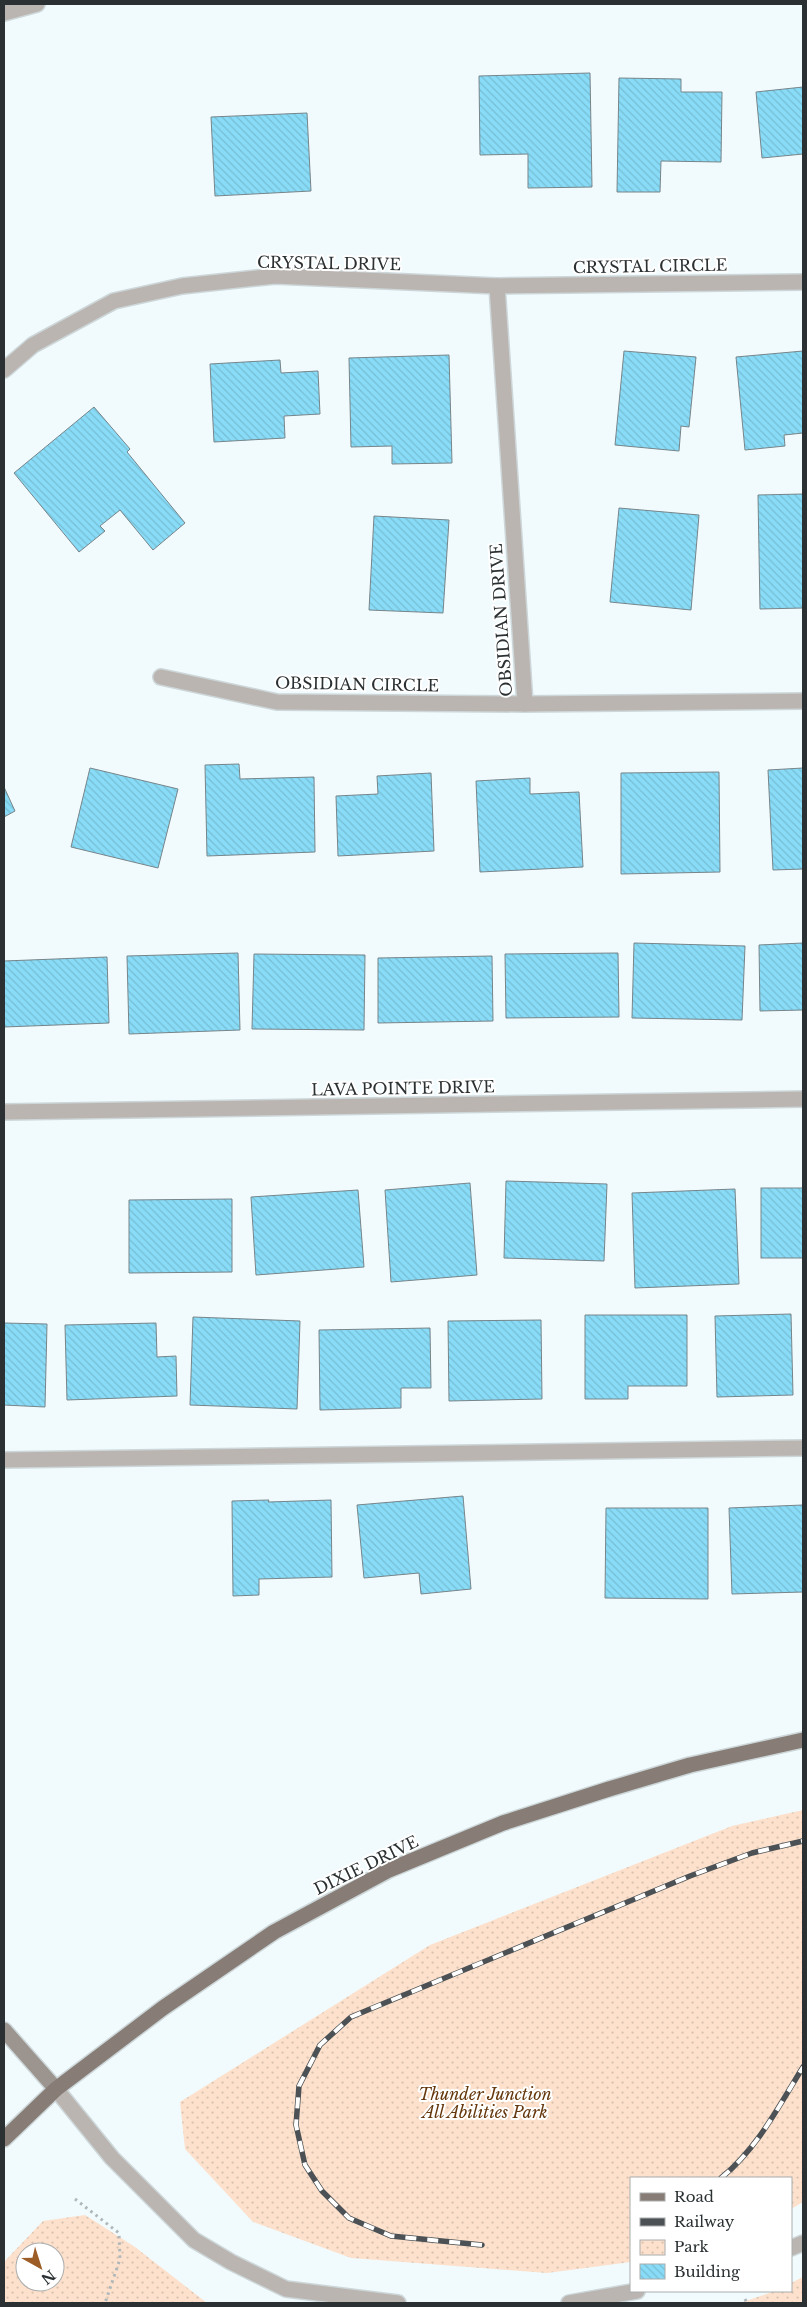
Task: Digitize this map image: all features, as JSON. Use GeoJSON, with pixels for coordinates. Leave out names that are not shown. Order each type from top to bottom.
{"type":"FeatureCollection","features":[{"type":"Feature","properties":{"kind":"main road","name":"DIXIE DRIVE"},"geometry":{"type":"LineString","coordinates":[[4,2140],[56,2089],[163,2008],[274,1932],[389,1870],[503,1823],[609,1789],[690,1765],[803,1740]]}},
{"type":"Feature","properties":{"kind":"street"},"geometry":{"type":"LineString","coordinates":[[4,13],[37,4]]}},
{"type":"Feature","properties":{"kind":"street","name":"CRYSTAL DRIVE"},"geometry":{"type":"LineString","coordinates":[[4,370],[33,345],[114,301],[182,286],[275,276],[497,286]]}},
{"type":"Feature","properties":{"kind":"street","name":"CRYSTAL CIRCLE"},"geometry":{"type":"LineString","coordinates":[[497,286],[803,282]]}},
{"type":"Feature","properties":{"kind":"street","name":"OBSIDIAN DRIVE"},"geometry":{"type":"LineString","coordinates":[[497,286],[525,704],[803,701]]}},
{"type":"Feature","properties":{"kind":"street","name":"OBSIDIAN CIRCLE"},"geometry":{"type":"LineString","coordinates":[[161,677],[277,702],[525,704]]}},
{"type":"Feature","properties":{"kind":"street","name":"LAVA POINTE DRIVE"},"geometry":{"type":"LineString","coordinates":[[4,1112],[803,1099]]}},
{"type":"Feature","properties":{"kind":"street"},"geometry":{"type":"LineString","coordinates":[[4,1460],[803,1448]]}},
{"type":"Feature","properties":{"kind":"street"},"geometry":{"type":"LineString","coordinates":[[4,2030],[56,2089],[112,2158],[194,2240],[231,2262],[286,2289],[398,2303]]}},
{"type":"Feature","properties":{"kind":"street"},"geometry":{"type":"LineString","coordinates":[[569,2303],[630,2292]]}},
{"type":"Feature","properties":{"kind":"path"},"geometry":{"type":"LineString","coordinates":[[75,2199],[119,2233],[120,2259],[105,2303]]}},
{"type":"Feature","properties":{"kind":"green space","name":"Thunder Junction All Abilities Park"},"geometry":{"type":"Polygon","coordinates":[[[803,1810],[803,2202],[792,2208],[792,2177],[630,2177],[630,2262],[547,2273],[351,2258],[253,2222],[185,2149],[180,2102],[430,1945],[732,1826],[803,1810]]]}},
{"type":"Feature","properties":{"kind":"green space"},"geometry":{"type":"Polygon","coordinates":[[[85,2215],[135,2247],[207,2303],[4,2303],[4,2262],[15,2250],[15,2292],[65,2292],[65,2242],[23,2242],[43,2221],[85,2215]]]}},
{"type":"Feature","properties":{"kind":"green space"},"geometry":{"type":"Polygon","coordinates":[[[803,2277],[803,2303],[740,2303],[772,2292],[792,2292],[792,2282],[803,2277]]]}},
{"type":"Feature","properties":{"kind":"building"},"geometry":{"type":"Polygon","coordinates":[[[590,73],[592,187],[528,188],[528,154],[480,155],[479,76],[590,73]]]}},
{"type":"Feature","properties":{"kind":"building"},"geometry":{"type":"Polygon","coordinates":[[[619,78],[681,79],[681,92],[722,92],[721,162],[661,161],[660,192],[617,192],[619,78]]]}},
{"type":"Feature","properties":{"kind":"building"},"geometry":{"type":"Polygon","coordinates":[[[803,87],[803,154],[762,158],[756,92],[803,87]]]}},
{"type":"Feature","properties":{"kind":"building"},"geometry":{"type":"Polygon","coordinates":[[[307,113],[311,191],[215,196],[211,117],[307,113]]]}},
{"type":"Feature","properties":{"kind":"building"},"geometry":{"type":"Polygon","coordinates":[[[624,351],[696,357],[689,427],[681,426],[679,451],[615,445],[624,351]]]}},
{"type":"Feature","properties":{"kind":"building"},"geometry":{"type":"Polygon","coordinates":[[[803,351],[803,433],[784,435],[785,446],[745,450],[736,357],[803,351]]]}},
{"type":"Feature","properties":{"kind":"building"},"geometry":{"type":"Polygon","coordinates":[[[449,355],[452,463],[392,464],[392,446],[351,447],[349,358],[449,355]]]}},
{"type":"Feature","properties":{"kind":"building"},"geometry":{"type":"Polygon","coordinates":[[[280,360],[281,373],[318,371],[320,414],[284,416],[285,438],[214,442],[210,364],[280,360]]]}},
{"type":"Feature","properties":{"kind":"building"},"geometry":{"type":"Polygon","coordinates":[[[94,407],[130,449],[127,452],[185,523],[153,550],[120,510],[100,526],[105,531],[79,552],[14,473],[94,407]]]}},
{"type":"Feature","properties":{"kind":"building"},"geometry":{"type":"Polygon","coordinates":[[[803,494],[803,608],[760,609],[758,495],[803,494]]]}},
{"type":"Feature","properties":{"kind":"building"},"geometry":{"type":"Polygon","coordinates":[[[619,508],[699,515],[691,610],[610,602],[619,508]]]}},
{"type":"Feature","properties":{"kind":"building"},"geometry":{"type":"Polygon","coordinates":[[[374,516],[449,520],[443,613],[369,610],[374,516]]]}},
{"type":"Feature","properties":{"kind":"building"},"geometry":{"type":"Polygon","coordinates":[[[239,764],[240,779],[314,777],[315,852],[207,856],[205,765],[239,764]]]}},
{"type":"Feature","properties":{"kind":"building"},"geometry":{"type":"Polygon","coordinates":[[[90,768],[178,789],[158,868],[71,847],[90,768]]]}},
{"type":"Feature","properties":{"kind":"building"},"geometry":{"type":"Polygon","coordinates":[[[803,768],[803,869],[773,870],[768,770],[803,768]]]}},
{"type":"Feature","properties":{"kind":"building"},"geometry":{"type":"Polygon","coordinates":[[[719,772],[720,872],[621,874],[621,773],[719,772]]]}},
{"type":"Feature","properties":{"kind":"building"},"geometry":{"type":"Polygon","coordinates":[[[431,773],[434,851],[338,856],[336,796],[378,794],[377,776],[431,773]]]}},
{"type":"Feature","properties":{"kind":"building"},"geometry":{"type":"Polygon","coordinates":[[[530,778],[530,794],[579,792],[583,867],[480,872],[476,781],[530,778]]]}},
{"type":"Feature","properties":{"kind":"building"},"geometry":{"type":"Polygon","coordinates":[[[4,787],[15,811],[4,817],[4,787]]]}},
{"type":"Feature","properties":{"kind":"building"},"geometry":{"type":"Polygon","coordinates":[[[634,943],[745,946],[742,1020],[632,1018],[634,943]]]}},
{"type":"Feature","properties":{"kind":"building"},"geometry":{"type":"Polygon","coordinates":[[[803,943],[803,1010],[760,1011],[759,945],[803,943]]]}},
{"type":"Feature","properties":{"kind":"building"},"geometry":{"type":"Polygon","coordinates":[[[238,953],[240,1030],[129,1034],[127,956],[238,953]]]}},
{"type":"Feature","properties":{"kind":"building"},"geometry":{"type":"Polygon","coordinates":[[[618,953],[619,1017],[506,1018],[505,954],[618,953]]]}},
{"type":"Feature","properties":{"kind":"building"},"geometry":{"type":"Polygon","coordinates":[[[254,954],[365,955],[364,1030],[252,1029],[254,954]]]}},
{"type":"Feature","properties":{"kind":"building"},"geometry":{"type":"Polygon","coordinates":[[[492,956],[493,1021],[378,1023],[378,958],[492,956]]]}},
{"type":"Feature","properties":{"kind":"building"},"geometry":{"type":"Polygon","coordinates":[[[107,957],[109,1023],[4,1027],[4,961],[107,957]]]}},
{"type":"Feature","properties":{"kind":"building"},"geometry":{"type":"Polygon","coordinates":[[[506,1181],[607,1184],[604,1261],[504,1258],[506,1181]]]}},
{"type":"Feature","properties":{"kind":"building"},"geometry":{"type":"Polygon","coordinates":[[[470,1183],[477,1275],[391,1282],[385,1190],[470,1183]]]}},
{"type":"Feature","properties":{"kind":"building"},"geometry":{"type":"Polygon","coordinates":[[[761,1188],[803,1188],[803,1258],[761,1258],[761,1188]]]}},
{"type":"Feature","properties":{"kind":"building"},"geometry":{"type":"Polygon","coordinates":[[[735,1189],[739,1284],[635,1288],[632,1193],[735,1189]]]}},
{"type":"Feature","properties":{"kind":"building"},"geometry":{"type":"Polygon","coordinates":[[[358,1190],[364,1267],[256,1275],[251,1197],[358,1190]]]}},
{"type":"Feature","properties":{"kind":"building"},"geometry":{"type":"Polygon","coordinates":[[[232,1199],[232,1272],[129,1273],[129,1200],[232,1199]]]}},
{"type":"Feature","properties":{"kind":"building"},"geometry":{"type":"Polygon","coordinates":[[[791,1314],[793,1395],[717,1397],[715,1316],[791,1314]]]}},
{"type":"Feature","properties":{"kind":"building"},"geometry":{"type":"Polygon","coordinates":[[[585,1315],[687,1315],[687,1386],[628,1386],[628,1399],[585,1399],[585,1315]]]}},
{"type":"Feature","properties":{"kind":"building"},"geometry":{"type":"Polygon","coordinates":[[[193,1317],[300,1321],[297,1409],[190,1405],[193,1317]]]}},
{"type":"Feature","properties":{"kind":"building"},"geometry":{"type":"Polygon","coordinates":[[[541,1320],[542,1399],[449,1401],[448,1321],[541,1320]]]}},
{"type":"Feature","properties":{"kind":"building"},"geometry":{"type":"Polygon","coordinates":[[[4,1323],[47,1324],[45,1407],[4,1405],[4,1323]]]}},
{"type":"Feature","properties":{"kind":"building"},"geometry":{"type":"Polygon","coordinates":[[[156,1323],[157,1357],[176,1356],[177,1396],[67,1400],[65,1325],[156,1323]]]}},
{"type":"Feature","properties":{"kind":"building"},"geometry":{"type":"Polygon","coordinates":[[[430,1328],[431,1388],[401,1388],[401,1408],[320,1410],[319,1330],[430,1328]]]}},
{"type":"Feature","properties":{"kind":"building"},"geometry":{"type":"Polygon","coordinates":[[[463,1496],[471,1589],[421,1594],[419,1573],[364,1578],[357,1505],[463,1496]]]}},
{"type":"Feature","properties":{"kind":"building"},"geometry":{"type":"Polygon","coordinates":[[[269,1500],[268,1502],[331,1500],[332,1577],[259,1579],[259,1595],[233,1596],[232,1501],[269,1500]]]}},
{"type":"Feature","properties":{"kind":"building"},"geometry":{"type":"Polygon","coordinates":[[[803,1505],[803,1592],[732,1594],[729,1508],[803,1505]]]}},
{"type":"Feature","properties":{"kind":"building"},"geometry":{"type":"Polygon","coordinates":[[[606,1508],[708,1508],[708,1599],[605,1598],[606,1508]]]}},
{"type":"Feature","properties":{"kind":"railway"},"geometry":{"type":"LineString","coordinates":[[482,2245],[391,2236],[349,2218],[322,2191],[305,2165],[296,2125],[299,2086],[320,2045],[351,2017],[690,1876],[752,1853],[803,1841]]}},
{"type":"Feature","properties":{"kind":"railway"},"geometry":{"type":"LineString","coordinates":[[722,2177],[746,2154],[776,2112],[803,2067]]}}]}
